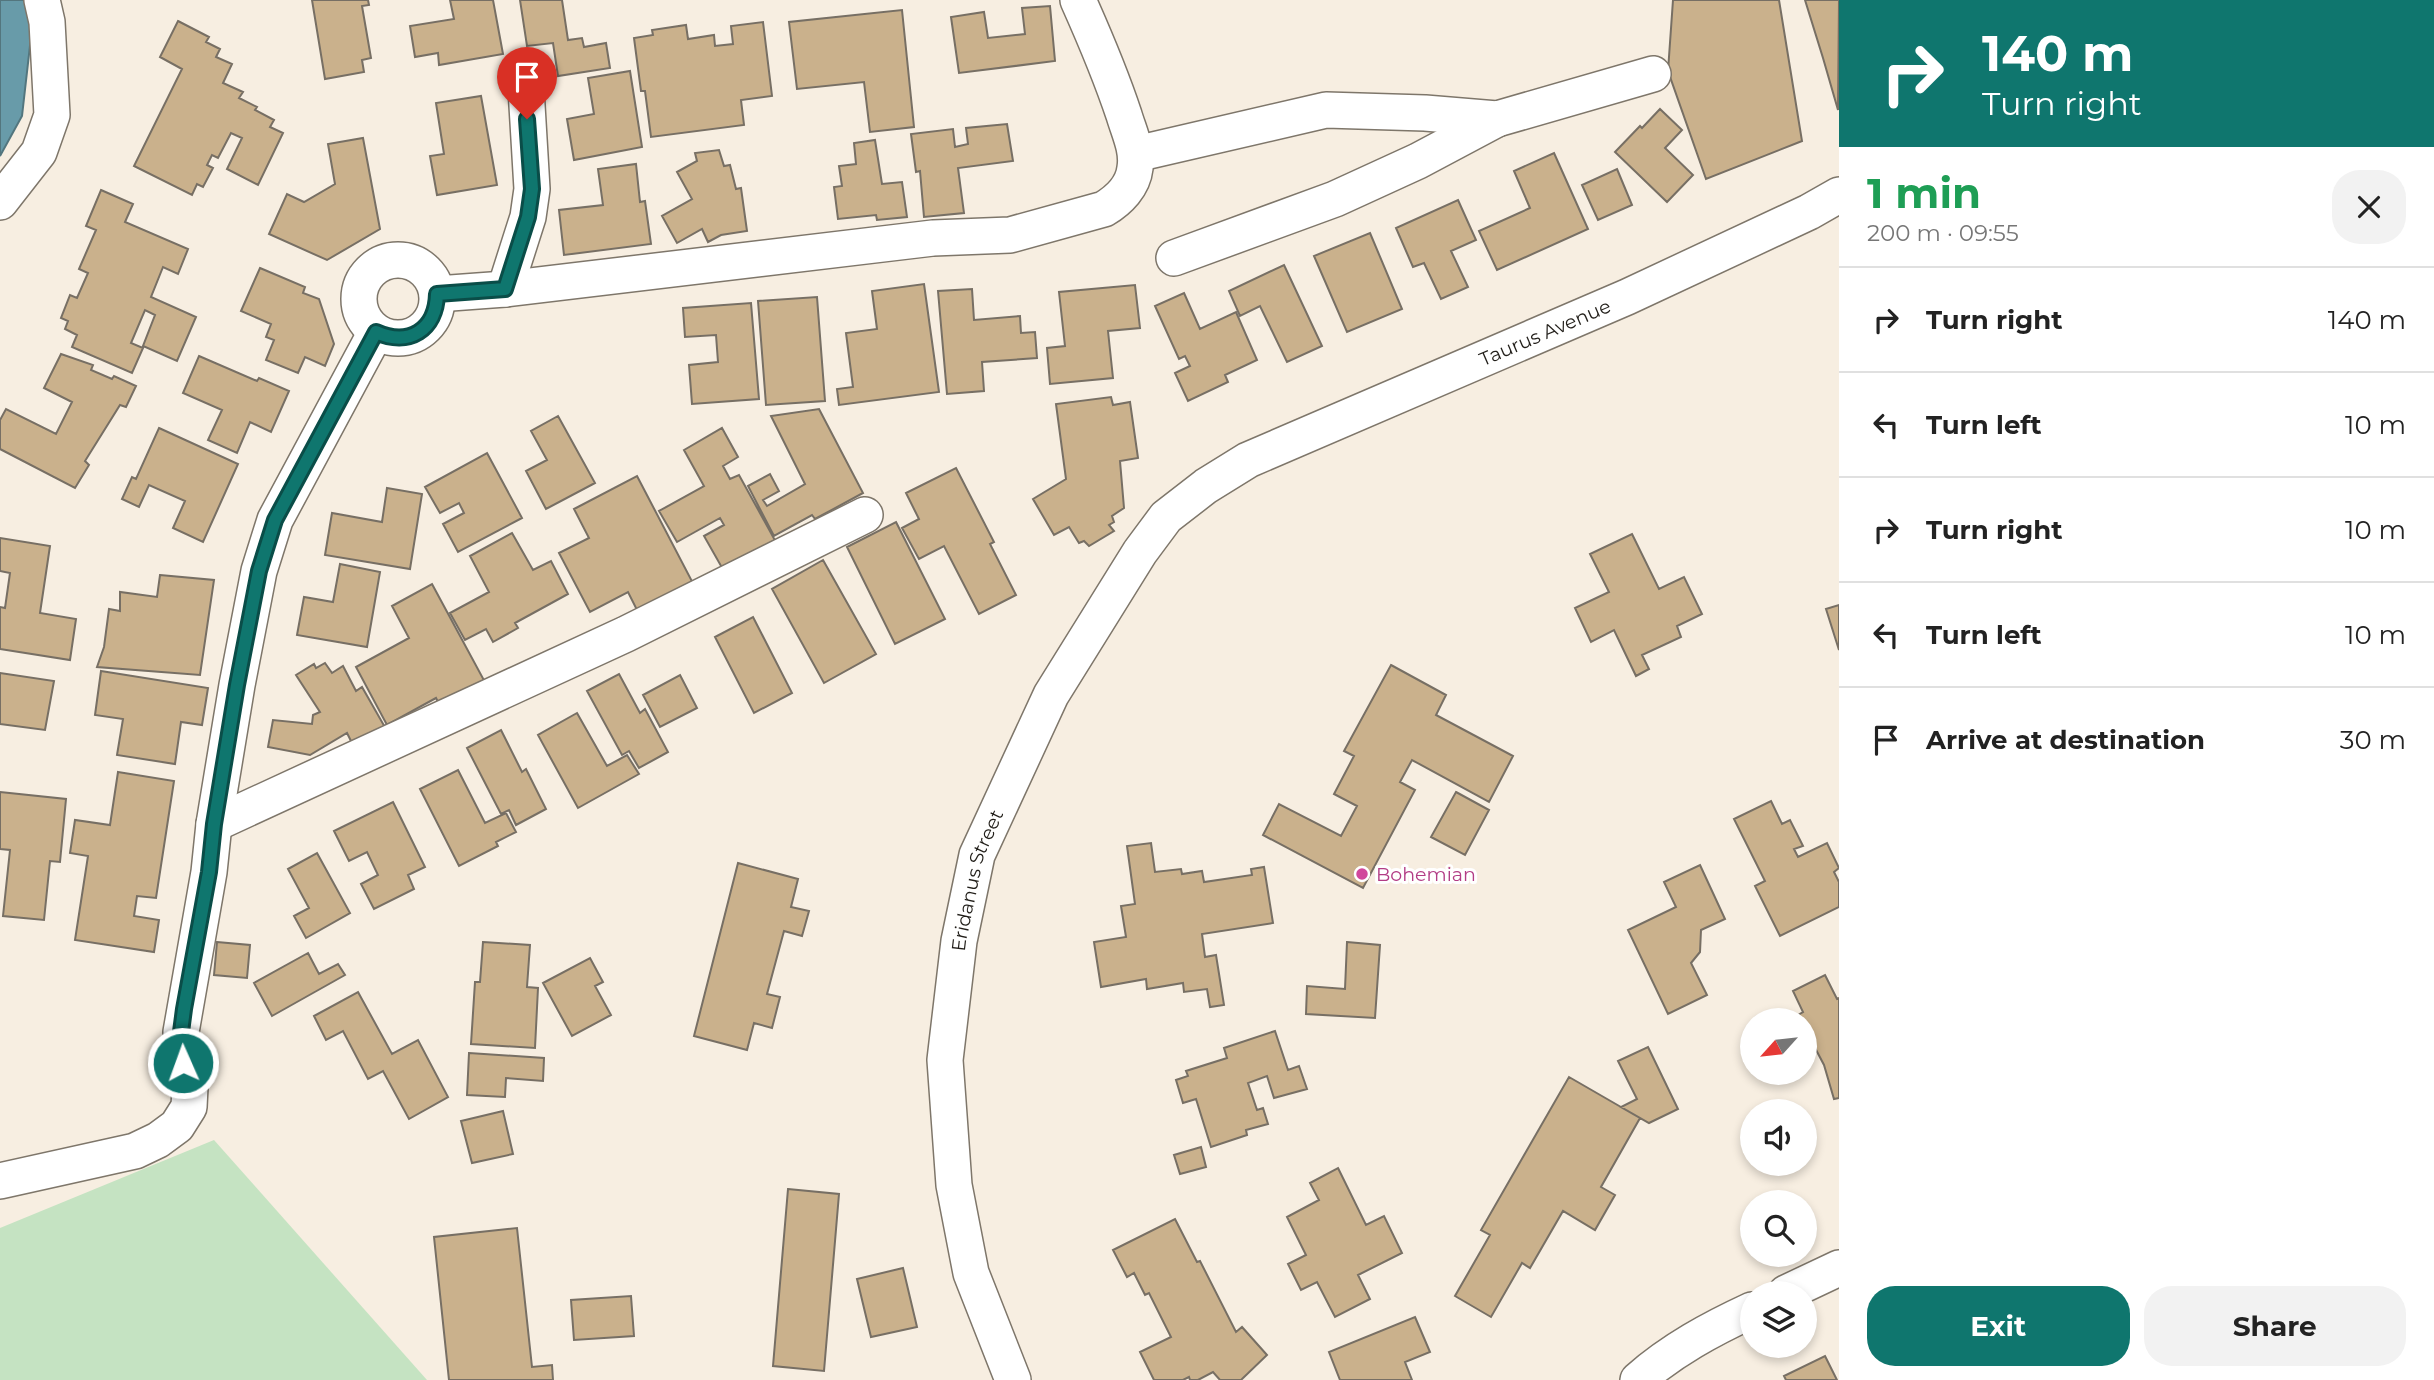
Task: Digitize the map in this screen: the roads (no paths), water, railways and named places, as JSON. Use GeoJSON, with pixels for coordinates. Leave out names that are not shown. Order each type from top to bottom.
{"type":"FeatureCollection","features":[{"type":"Feature","properties":{"kind":"street"},"geometry":{"type":"LineString","coordinates":[[0,202],[39,152],[52,114],[47,22],[42,0]]}},
{"type":"Feature","properties":{"kind":"street"},"geometry":{"type":"LineString","coordinates":[[437,294],[505,289],[933,238],[1010,234],[1104,209],[1127,189],[1135,171],[1136,154],[1108,68],[1078,0]]}},
{"type":"Feature","properties":{"kind":"street"},"geometry":{"type":"LineString","coordinates":[[505,289],[528,217],[532,189],[524,72]]}},
{"type":"Feature","properties":{"kind":"street"},"geometry":{"type":"LineString","coordinates":[[1174,258],[1335,199],[1418,161],[1497,119],[1653,74]]}},
{"type":"Feature","properties":{"kind":"street"},"geometry":{"type":"LineString","coordinates":[[1136,154],[1326,110],[1425,113],[1497,119]]}},
{"type":"Feature","properties":{"kind":"street","name":"Taurus Avenue"},"geometry":{"type":"LineString","coordinates":[[1248,460],[1627,298],[1810,212],[1839,195]]}},
{"type":"Feature","properties":{"kind":"street"},"geometry":{"type":"LineString","coordinates":[[402,260],[415,263],[426,271],[437,294],[437,307],[424,329],[400,339],[376,332],[366,323],[360,312],[358,298],[360,285],[377,265],[402,260]]}},
{"type":"Feature","properties":{"kind":"street"},"geometry":{"type":"LineString","coordinates":[[0,1181],[135,1151],[158,1140],[177,1126],[189,1107],[190,1087],[183,1063],[181,1032],[209,872],[214,824],[259,571],[275,520],[376,332]]}},
{"type":"Feature","properties":{"kind":"street","name":"Eridanus Street"},"geometry":{"type":"LineString","coordinates":[[1013,1380],[971,1273],[954,1185],[945,1060],[959,941],[977,855],[1051,695],[1140,552],[1166,517],[1206,485],[1248,460]]}},
{"type":"Feature","properties":{"kind":"street"},"geometry":{"type":"LineString","coordinates":[[214,824],[626,635],[866,515]]}},
{"type":"Feature","properties":{"kind":"street"},"geometry":{"type":"LineString","coordinates":[[1811,1281],[1839,1268]]}},
{"type":"Feature","properties":{"kind":"street"},"geometry":{"type":"LineString","coordinates":[[1638,1380],[1661,1359],[1740,1316]]}},
{"type":"Feature","properties":{"kind":"water"},"geometry":{"type":"Polygon","coordinates":[[[0,0],[30,0],[33,19],[22,116],[0,156],[0,0]]]}},
{"type":"Feature","properties":{"kind":"place","name":"Bohemian"},"geometry":{"type":"Point","coordinates":[1362,874]}}]}
